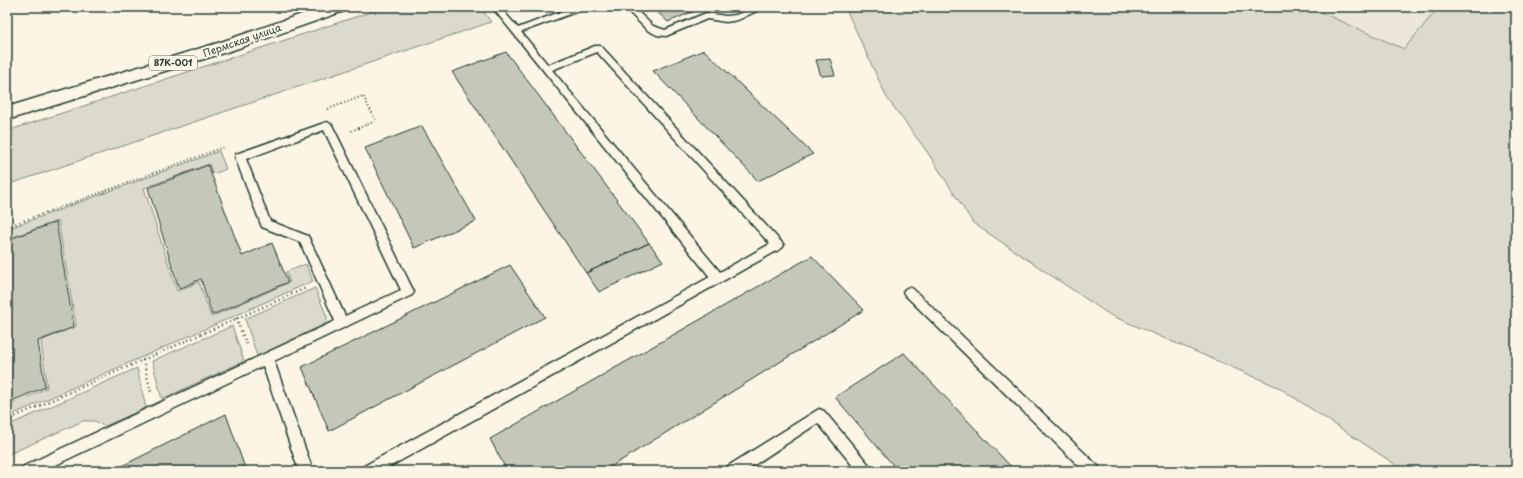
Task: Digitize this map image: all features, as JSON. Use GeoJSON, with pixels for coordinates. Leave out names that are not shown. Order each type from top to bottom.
{"type":"FeatureCollection","features":[{"type":"Feature","properties":{"kind":"main road","name":"Пермская улица"},"geometry":{"type":"LineString","coordinates":[[7,114],[219,48],[338,7]]}},
{"type":"Feature","properties":{"kind":"lane"},"geometry":{"type":"LineString","coordinates":[[496,7],[548,68],[718,278]]}},
{"type":"Feature","properties":{"kind":"lane"},"geometry":{"type":"LineString","coordinates":[[517,32],[582,7]]}},
{"type":"Feature","properties":{"kind":"lane"},"geometry":{"type":"LineString","coordinates":[[628,7],[652,31],[666,33],[706,16],[726,19],[738,17],[761,7]]}},
{"type":"Feature","properties":{"kind":"lane"},"geometry":{"type":"LineString","coordinates":[[369,471],[778,245],[598,48],[548,68]]}},
{"type":"Feature","properties":{"kind":"lane"},"geometry":{"type":"LineString","coordinates":[[29,471],[408,292],[327,125],[240,157],[266,224],[304,239],[342,323]]}},
{"type":"Feature","properties":{"kind":"lane"},"geometry":{"type":"LineString","coordinates":[[909,292],[1093,471]]}},
{"type":"Feature","properties":{"kind":"lane"},"geometry":{"type":"LineString","coordinates":[[267,359],[306,471]]}},
{"type":"Feature","properties":{"kind":"lane"},"geometry":{"type":"LineString","coordinates":[[733,471],[819,415],[865,471]]}},
{"type":"Feature","properties":{"kind":"path"},"geometry":{"type":"LineString","coordinates":[[326,110],[363,96],[376,121],[333,138]]}},
{"type":"Feature","properties":{"kind":"path"},"geometry":{"type":"LineString","coordinates":[[7,227],[229,145]]}},
{"type":"Feature","properties":{"kind":"path"},"geometry":{"type":"LineString","coordinates":[[7,420],[322,280]]}},
{"type":"Feature","properties":{"kind":"path"},"geometry":{"type":"LineString","coordinates":[[236,318],[253,365]]}},
{"type":"Feature","properties":{"kind":"path"},"geometry":{"type":"LineString","coordinates":[[143,360],[156,411]]}},
{"type":"Feature","properties":{"kind":"shaded area"},"geometry":{"type":"Polygon","coordinates":[[[386,7],[480,7],[491,22],[7,185],[7,131],[386,7]]]}},
{"type":"Feature","properties":{"kind":"shaded area"},"geometry":{"type":"Polygon","coordinates":[[[845,7],[1309,7],[1404,49],[1439,7],[1516,7],[1516,471],[1401,471],[1393,463],[1278,387],[1110,315],[973,223],[928,153],[887,98],[845,7]]]}},
{"type":"Feature","properties":{"kind":"shaded area"},"geometry":{"type":"Polygon","coordinates":[[[1304,7],[1444,7],[1407,52],[1304,7]]]}},
{"type":"Feature","properties":{"kind":"shaded area"},"geometry":{"type":"Polygon","coordinates":[[[219,151],[226,169],[213,174],[209,164],[144,188],[177,291],[199,282],[211,317],[290,282],[286,272],[306,264],[313,281],[7,417],[7,406],[47,388],[41,341],[76,326],[58,221],[7,239],[7,229],[219,151]]]}},
{"type":"Feature","properties":{"kind":"shaded area"},"geometry":{"type":"Polygon","coordinates":[[[315,288],[327,317],[327,322],[257,356],[245,319],[315,288]]]}},
{"type":"Feature","properties":{"kind":"shaded area"},"geometry":{"type":"Polygon","coordinates":[[[232,326],[244,361],[162,399],[152,361],[232,326]]]}},
{"type":"Feature","properties":{"kind":"shaded area"},"geometry":{"type":"Polygon","coordinates":[[[137,368],[146,408],[105,426],[95,421],[83,421],[7,455],[7,426],[137,368]]]}},
{"type":"Feature","properties":{"kind":"building"},"geometry":{"type":"Polygon","coordinates":[[[652,7],[704,7],[668,22],[652,7]]]}},
{"type":"Feature","properties":{"kind":"building"},"geometry":{"type":"Polygon","coordinates":[[[704,50],[813,154],[758,181],[653,71],[704,50]]]}},
{"type":"Feature","properties":{"kind":"building"},"geometry":{"type":"Polygon","coordinates":[[[506,52],[649,243],[586,273],[452,72],[506,52]]]}},
{"type":"Feature","properties":{"kind":"building"},"geometry":{"type":"Polygon","coordinates":[[[830,59],[835,75],[821,76],[816,60],[830,59]]]}},
{"type":"Feature","properties":{"kind":"building"},"geometry":{"type":"Polygon","coordinates":[[[422,126],[476,221],[414,248],[365,148],[422,126]]]}},
{"type":"Feature","properties":{"kind":"building"},"geometry":{"type":"Polygon","coordinates":[[[208,165],[242,256],[272,243],[288,282],[212,315],[201,279],[179,289],[148,188],[208,165]]]}},
{"type":"Feature","properties":{"kind":"building"},"geometry":{"type":"Polygon","coordinates":[[[56,222],[74,327],[38,341],[45,387],[7,403],[7,240],[56,222]]]}},
{"type":"Feature","properties":{"kind":"building"},"geometry":{"type":"Polygon","coordinates":[[[649,243],[663,261],[599,292],[586,273],[649,243]]]}},
{"type":"Feature","properties":{"kind":"building"},"geometry":{"type":"Polygon","coordinates":[[[812,256],[864,310],[604,471],[507,471],[490,439],[812,256]]]}},
{"type":"Feature","properties":{"kind":"building"},"geometry":{"type":"Polygon","coordinates":[[[510,265],[545,317],[329,431],[302,367],[510,265]]]}},
{"type":"Feature","properties":{"kind":"building"},"geometry":{"type":"Polygon","coordinates":[[[904,353],[1015,471],[898,471],[835,397],[904,353]]]}},
{"type":"Feature","properties":{"kind":"building"},"geometry":{"type":"Polygon","coordinates":[[[226,414],[246,471],[112,471],[226,414]]]}}]}
